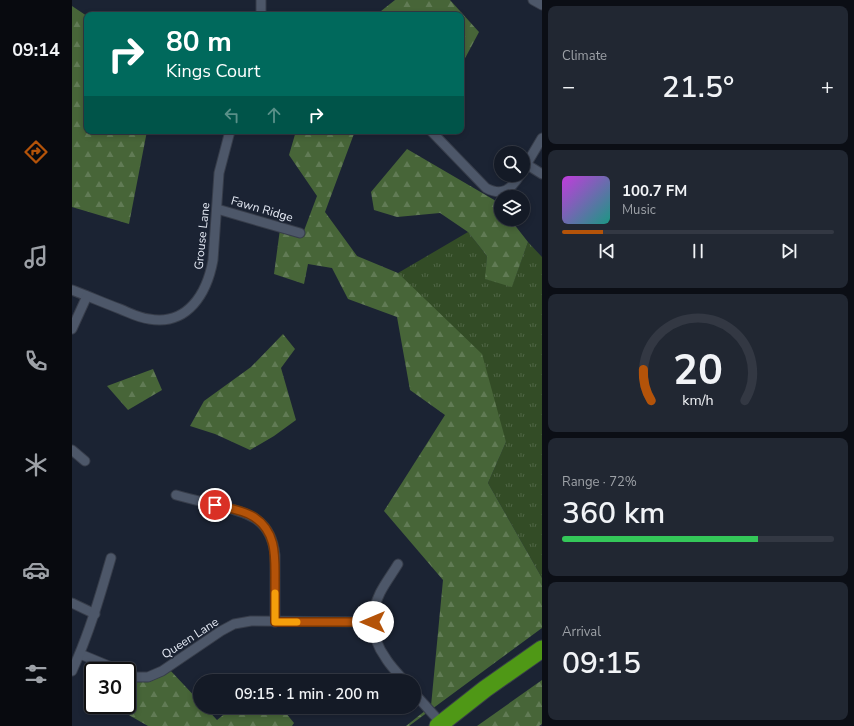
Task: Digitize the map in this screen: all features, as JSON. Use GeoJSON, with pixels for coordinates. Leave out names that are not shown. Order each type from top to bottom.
{"type":"FeatureCollection","features":[{"type":"Feature","properties":{"kind":"highway"},"geometry":{"type":"LineString","coordinates":[[445,725],[485,689],[542,649]]}},
{"type":"Feature","properties":{"kind":"highway"},"geometry":{"type":"LineString","coordinates":[[445,725],[542,662]]}},
{"type":"Feature","properties":{"kind":"street"},"geometry":{"type":"LineString","coordinates":[[261,0],[261,12]]}},
{"type":"Feature","properties":{"kind":"street"},"geometry":{"type":"LineString","coordinates":[[533,0],[542,6]]}},
{"type":"Feature","properties":{"kind":"street","name":"Grouse Lane"},"geometry":{"type":"LineString","coordinates":[[72,290],[148,319],[164,320],[186,312],[197,301],[203,292],[210,274],[213,260],[219,173],[229,134]]}},
{"type":"Feature","properties":{"kind":"street"},"geometry":{"type":"LineString","coordinates":[[434,134],[486,188],[496,192],[506,190],[516,182]]}},
{"type":"Feature","properties":{"kind":"street"},"geometry":{"type":"LineString","coordinates":[[530,158],[542,138]]}},
{"type":"Feature","properties":{"kind":"street"},"geometry":{"type":"LineString","coordinates":[[530,169],[542,174]]}},
{"type":"Feature","properties":{"kind":"street","name":"Fawn Ridge"},"geometry":{"type":"LineString","coordinates":[[217,209],[300,233]]}},
{"type":"Feature","properties":{"kind":"street"},"geometry":{"type":"LineString","coordinates":[[72,329],[87,296]]}},
{"type":"Feature","properties":{"kind":"street"},"geometry":{"type":"LineString","coordinates":[[72,450],[85,460]]}},
{"type":"Feature","properties":{"kind":"street"},"geometry":{"type":"LineString","coordinates":[[176,495],[242,512],[260,521],[266,528],[274,545],[275,554],[275,622]]}},
{"type":"Feature","properties":{"kind":"street"},"geometry":{"type":"LineString","coordinates":[[72,671],[95,614],[111,558]]}},
{"type":"Feature","properties":{"kind":"street"},"geometry":{"type":"LineString","coordinates":[[398,564],[380,592],[374,608],[373,622],[376,639],[384,656],[398,674]]}},
{"type":"Feature","properties":{"kind":"street"},"geometry":{"type":"LineString","coordinates":[[72,603],[95,614]]}},
{"type":"Feature","properties":{"kind":"street","name":"Queen Lane"},"geometry":{"type":"LineString","coordinates":[[136,677],[148,677],[162,671],[221,630],[234,624],[251,621],[373,622]]}},
{"type":"Feature","properties":{"kind":"street"},"geometry":{"type":"LineString","coordinates":[[80,654],[99,662]]}},
{"type":"Feature","properties":{"kind":"street"},"geometry":{"type":"LineString","coordinates":[[421,700],[445,725]]}},
{"type":"Feature","properties":{"kind":"green space"},"geometry":{"type":"Polygon","coordinates":[[[395,0],[450,0],[461,12],[380,12],[395,0]]]}},
{"type":"Feature","properties":{"kind":"green space"},"geometry":{"type":"Polygon","coordinates":[[[72,6],[84,14],[84,134],[146,134],[129,224],[72,207],[72,6]]]}},
{"type":"Feature","properties":{"kind":"green space"},"geometry":{"type":"Polygon","coordinates":[[[464,15],[479,32],[464,60],[464,15]]]}},
{"type":"Feature","properties":{"kind":"green space"},"geometry":{"type":"Polygon","coordinates":[[[295,134],[354,134],[325,212],[357,256],[398,273],[482,354],[506,442],[488,483],[542,578],[542,628],[409,726],[406,726],[431,706],[443,580],[384,511],[445,415],[410,390],[397,317],[348,299],[332,268],[308,264],[304,284],[274,274],[280,229],[302,236],[317,196],[289,155],[295,134]]]}},
{"type":"Feature","properties":{"kind":"green space"},"geometry":{"type":"Polygon","coordinates":[[[407,149],[494,200],[494,226],[515,226],[528,242],[512,287],[485,279],[487,256],[468,232],[440,213],[397,217],[374,210],[371,192],[407,149]]]}},
{"type":"Feature","properties":{"kind":"green space"},"geometry":{"type":"Polygon","coordinates":[[[468,232],[487,256],[486,279],[512,286],[528,242],[542,257],[542,578],[488,483],[506,442],[398,273],[468,232]]]}},
{"type":"Feature","properties":{"kind":"green space"},"geometry":{"type":"Polygon","coordinates":[[[283,334],[295,349],[281,368],[296,420],[274,436],[250,450],[215,434],[190,426],[204,401],[251,367],[283,334]]]}},
{"type":"Feature","properties":{"kind":"green space"},"geometry":{"type":"Polygon","coordinates":[[[153,369],[162,390],[128,410],[107,386],[153,369]]]}},
{"type":"Feature","properties":{"kind":"green space"},"geometry":{"type":"Polygon","coordinates":[[[169,669],[193,695],[193,714],[211,714],[217,720],[224,714],[287,714],[294,723],[292,726],[148,726],[127,714],[136,714],[136,674],[151,676],[169,669]]]}},
{"type":"Feature","properties":{"kind":"green space"},"geometry":{"type":"Polygon","coordinates":[[[542,680],[542,724],[539,726],[477,726],[542,680]]]}},
{"type":"Feature","properties":{"kind":"slow traffic"},"geometry":{"type":"LineString","coordinates":[[275,593],[275,622],[297,622]]}},
{"type":"Feature","properties":{"kind":"route"},"geometry":{"type":"LineString","coordinates":[[215,505],[252,516],[260,521],[271,536],[275,554],[275,622],[373,622]]}}]}
